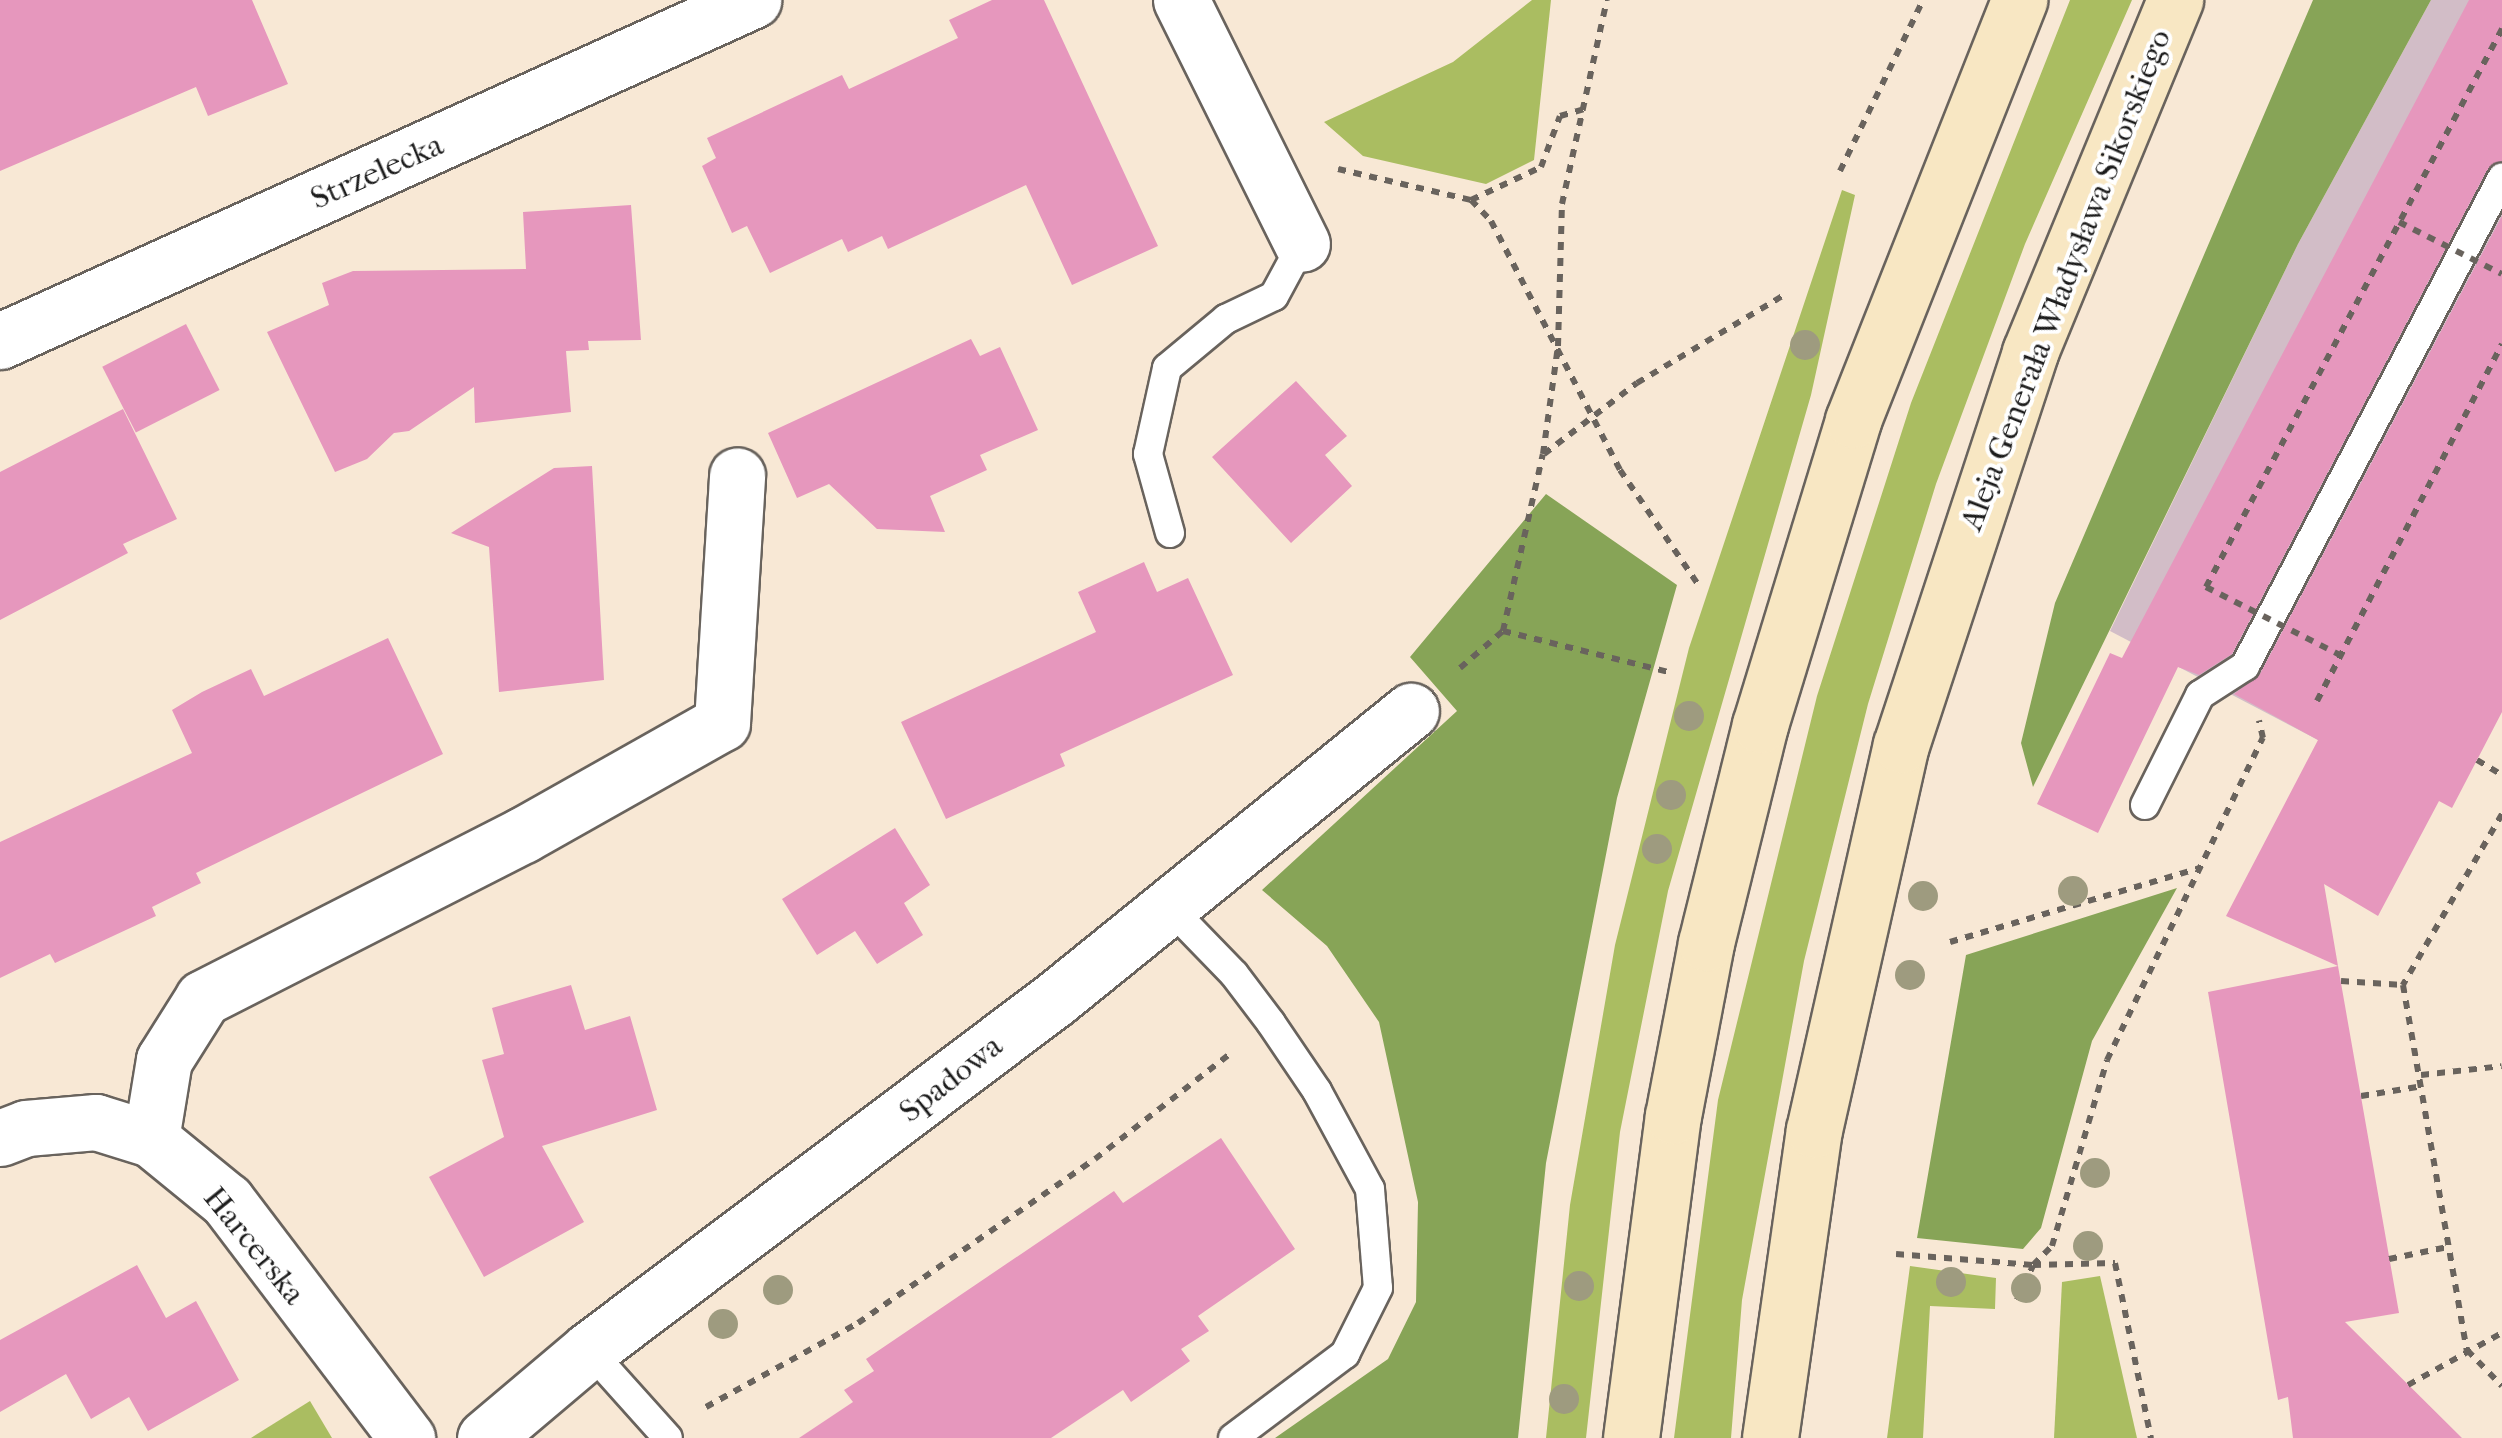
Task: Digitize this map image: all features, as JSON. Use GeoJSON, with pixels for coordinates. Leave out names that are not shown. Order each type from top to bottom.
{"type":"FeatureCollection","features":[{"type":"Feature","properties":{"kind":"main road"},"geometry":{"type":"LineString","coordinates":[[1631,1438],[1676,1099],[1713,910],[1760,725],[1853,420],[2019,0]]}},
{"type":"Feature","properties":{"kind":"main road","name":"Aleja Generała Władysława Sikorskiego"},"geometry":{"type":"LineString","coordinates":[[1770,1438],[1817,1114],[1901,746],[2030,352],[2175,0]]}},
{"type":"Feature","properties":{"kind":"street","name":"Strzelecka"},"geometry":{"type":"LineString","coordinates":[[0,341],[753,0]]}},
{"type":"Feature","properties":{"kind":"street"},"geometry":{"type":"LineString","coordinates":[[1181,0],[1302,244]]}},
{"type":"Feature","properties":{"kind":"street"},"geometry":{"type":"LineString","coordinates":[[150,1139],[164,1060],[203,998],[522,836],[722,723],[737,474]]}},
{"type":"Feature","properties":{"kind":"street","name":"Spadowa"},"geometry":{"type":"LineString","coordinates":[[485,1438],[589,1350],[808,1190],[1169,908],[1410,711]]}},
{"type":"Feature","properties":{"kind":"street","name":"Harcerska"},"geometry":{"type":"LineString","coordinates":[[0,1138],[26,1128],[96,1122],[150,1139],[226,1201],[407,1438]]}},
{"type":"Feature","properties":{"kind":"lane"},"geometry":{"type":"LineString","coordinates":[[2145,805],[2200,696],[2245,666],[2502,178]]}},
{"type":"Feature","properties":{"kind":"lane"},"geometry":{"type":"LineString","coordinates":[[1170,533],[1148,454],[1167,368],[1226,319],[1274,296],[1302,244]]}},
{"type":"Feature","properties":{"kind":"lane"},"geometry":{"type":"LineString","coordinates":[[1169,908],[1234,974],[1271,1023],[1317,1091],[1370,1189],[1378,1288],[1345,1354],[1233,1438]]}},
{"type":"Feature","properties":{"kind":"lane"},"geometry":{"type":"LineString","coordinates":[[589,1350],[667,1434]]}},
{"type":"Feature","properties":{"kind":"path"},"geometry":{"type":"LineString","coordinates":[[1607,0],[1562,204],[1558,346],[1543,454],[1503,631],[1669,672]]}},
{"type":"Feature","properties":{"kind":"path"},"geometry":{"type":"LineString","coordinates":[[1840,171],[1922,0]]}},
{"type":"Feature","properties":{"kind":"path"},"geometry":{"type":"LineString","coordinates":[[2340,655],[2206,588],[2502,29]]}},
{"type":"Feature","properties":{"kind":"path"},"geometry":{"type":"LineString","coordinates":[[1470,200],[1542,166],[1560,116],[1584,110]]}},
{"type":"Feature","properties":{"kind":"path"},"geometry":{"type":"LineString","coordinates":[[1254,150],[1470,200],[1491,221],[1620,470],[1699,586]]}},
{"type":"Feature","properties":{"kind":"path"},"geometry":{"type":"LineString","coordinates":[[2399,222],[2502,274]]}},
{"type":"Feature","properties":{"kind":"path"},"geometry":{"type":"LineString","coordinates":[[1543,454],[1593,417],[1786,294]]}},
{"type":"Feature","properties":{"kind":"path"},"geometry":{"type":"LineString","coordinates":[[2317,701],[2502,344]]}},
{"type":"Feature","properties":{"kind":"path"},"geometry":{"type":"LineString","coordinates":[[2017,1300],[2034,1264],[2052,1246],[2108,1060],[2263,738],[2245,666]]}},
{"type":"Feature","properties":{"kind":"path"},"geometry":{"type":"LineString","coordinates":[[2476,760],[2502,774]]}},
{"type":"Feature","properties":{"kind":"path"},"geometry":{"type":"LineString","coordinates":[[2502,814],[2404,985],[2466,1350],[2502,1386]]}},
{"type":"Feature","properties":{"kind":"path"},"geometry":{"type":"LineString","coordinates":[[1950,942],[2201,868]]}},
{"type":"Feature","properties":{"kind":"path"},"geometry":{"type":"LineString","coordinates":[[2341,981],[2404,985]]}},
{"type":"Feature","properties":{"kind":"path"},"geometry":{"type":"LineString","coordinates":[[667,1434],[858,1323],[1095,1159],[1271,1023]]}},
{"type":"Feature","properties":{"kind":"path"},"geometry":{"type":"LineString","coordinates":[[2421,1075],[2502,1066]]}},
{"type":"Feature","properties":{"kind":"path"},"geometry":{"type":"LineString","coordinates":[[2361,1096],[2424,1086]]}},
{"type":"Feature","properties":{"kind":"path"},"geometry":{"type":"LineString","coordinates":[[2389,1259],[2448,1247]]}},
{"type":"Feature","properties":{"kind":"path"},"geometry":{"type":"LineString","coordinates":[[1896,1254],[2034,1264],[2114,1263],[2151,1438]]}},
{"type":"Feature","properties":{"kind":"path"},"geometry":{"type":"LineString","coordinates":[[2408,1385],[2502,1333]]}},
{"type":"Feature","properties":{"kind":"shaded area"},"geometry":{"type":"Polygon","coordinates":[[[2431,0],[2502,0],[2502,423],[2318,740],[2110,631],[2298,244],[2431,0]]]}},
{"type":"Feature","properties":{"kind":"green space"},"geometry":{"type":"Polygon","coordinates":[[[1532,0],[1551,0],[1534,160],[1486,184],[1363,156],[1324,122],[1453,62],[1532,0]]]}},
{"type":"Feature","properties":{"kind":"green space"},"geometry":{"type":"Polygon","coordinates":[[[2070,0],[2132,0],[2025,244],[1936,484],[1868,704],[1804,961],[1742,1300],[1731,1438],[1674,1438],[1718,1100],[1817,696],[1911,403],[2070,0]]]}},
{"type":"Feature","properties":{"kind":"green space"},"geometry":{"type":"Polygon","coordinates":[[[2313,0],[2431,0],[2298,244],[2033,787],[2021,743],[2055,603],[2313,0]]]}},
{"type":"Feature","properties":{"kind":"green space"},"geometry":{"type":"Polygon","coordinates":[[[1842,190],[1855,195],[1811,395],[1668,891],[1620,1132],[1586,1438],[1546,1438],[1570,1205],[1615,945],[1689,648],[1842,190]]]}},
{"type":"Feature","properties":{"kind":"green space"},"geometry":{"type":"Polygon","coordinates":[[[1546,494],[1677,585],[1617,798],[1546,1163],[1518,1438],[1275,1438],[1388,1359],[1416,1302],[1418,1202],[1379,1022],[1327,946],[1262,890],[1457,711],[1410,657],[1546,494]]]}},
{"type":"Feature","properties":{"kind":"green space"},"geometry":{"type":"Polygon","coordinates":[[[2177,888],[2092,1041],[2041,1228],[2023,1249],[1917,1238],[1966,955],[2177,888]]]}},
{"type":"Feature","properties":{"kind":"green space"},"geometry":{"type":"Polygon","coordinates":[[[1910,1266],[1996,1278],[1995,1309],[1930,1306],[1923,1438],[1887,1438],[1910,1266]]]}},
{"type":"Feature","properties":{"kind":"green space"},"geometry":{"type":"Polygon","coordinates":[[[2100,1276],[2137,1438],[2054,1438],[2062,1282],[2100,1276]]]}},
{"type":"Feature","properties":{"kind":"green space"},"geometry":{"type":"Polygon","coordinates":[[[310,1401],[332,1438],[251,1438],[310,1401]]]}},
{"type":"Feature","properties":{"kind":"building"},"geometry":{"type":"Polygon","coordinates":[[[0,0],[252,0],[288,84],[208,116],[196,87],[0,171],[0,0]]]}},
{"type":"Feature","properties":{"kind":"building"},"geometry":{"type":"Polygon","coordinates":[[[992,0],[1044,0],[1158,246],[1072,285],[1026,185],[888,249],[882,236],[848,252],[842,239],[770,273],[747,226],[732,233],[702,166],[716,158],[707,138],[842,75],[849,89],[958,38],[949,20],[992,0]]]}},
{"type":"Feature","properties":{"kind":"building"},"geometry":{"type":"Polygon","coordinates":[[[2469,0],[2502,0],[2502,161],[2487,170],[2232,654],[2199,675],[2178,667],[2098,833],[2037,804],[2110,653],[2122,658],[2469,0]]]}},
{"type":"Feature","properties":{"kind":"building"},"geometry":{"type":"Polygon","coordinates":[[[631,205],[641,340],[588,341],[589,350],[566,351],[571,412],[475,423],[474,387],[409,431],[394,433],[367,459],[335,472],[267,332],[329,305],[322,283],[353,271],[526,269],[523,212],[631,205]]]}},
{"type":"Feature","properties":{"kind":"building"},"geometry":{"type":"Polygon","coordinates":[[[2502,216],[2502,712],[2452,808],[2439,801],[2378,916],[2324,884],[2338,966],[2226,916],[2318,740],[2234,694],[2260,674],[2502,216]]]}},
{"type":"Feature","properties":{"kind":"building"},"geometry":{"type":"Polygon","coordinates":[[[186,324],[220,390],[136,433],[102,367],[186,324]]]}},
{"type":"Feature","properties":{"kind":"building"},"geometry":{"type":"Polygon","coordinates":[[[971,339],[980,356],[1000,347],[1038,430],[980,455],[987,470],[930,496],[945,532],[877,529],[829,484],[797,498],[768,433],[971,339]]]}},
{"type":"Feature","properties":{"kind":"building"},"geometry":{"type":"Polygon","coordinates":[[[1296,381],[1347,436],[1325,455],[1352,486],[1291,543],[1212,457],[1296,381]]]}},
{"type":"Feature","properties":{"kind":"building"},"geometry":{"type":"Polygon","coordinates":[[[123,409],[177,519],[123,544],[128,553],[0,620],[0,472],[123,409]]]}},
{"type":"Feature","properties":{"kind":"building"},"geometry":{"type":"Polygon","coordinates":[[[592,466],[604,680],[499,692],[489,547],[451,533],[554,468],[592,466]]]}},
{"type":"Feature","properties":{"kind":"building"},"geometry":{"type":"Polygon","coordinates":[[[1144,562],[1157,592],[1188,578],[1233,675],[1060,754],[1065,766],[946,819],[901,722],[1096,632],[1078,592],[1144,562]]]}},
{"type":"Feature","properties":{"kind":"building"},"geometry":{"type":"Polygon","coordinates":[[[388,638],[443,754],[196,873],[201,883],[152,907],[156,916],[55,963],[50,954],[0,978],[0,842],[192,753],[172,710],[202,692],[251,669],[264,696],[388,638]]]}},
{"type":"Feature","properties":{"kind":"building"},"geometry":{"type":"Polygon","coordinates":[[[895,828],[930,885],[904,903],[923,935],[877,964],[855,931],[817,955],[782,899],[895,828]]]}},
{"type":"Feature","properties":{"kind":"building"},"geometry":{"type":"Polygon","coordinates":[[[2338,966],[2399,1313],[2345,1322],[2462,1438],[2293,1438],[2288,1397],[2278,1400],[2208,992],[2338,966]]]}},
{"type":"Feature","properties":{"kind":"building"},"geometry":{"type":"Polygon","coordinates":[[[571,985],[585,1030],[630,1016],[657,1110],[542,1146],[584,1222],[484,1277],[429,1177],[504,1137],[482,1060],[504,1054],[492,1008],[571,985]]]}},
{"type":"Feature","properties":{"kind":"building"},"geometry":{"type":"Polygon","coordinates":[[[1221,1138],[1295,1249],[1198,1316],[1209,1331],[1181,1349],[1190,1361],[1131,1402],[1123,1390],[1051,1438],[799,1438],[853,1402],[844,1390],[874,1371],[866,1359],[1114,1191],[1123,1203],[1221,1138]]]}},
{"type":"Feature","properties":{"kind":"building"},"geometry":{"type":"Polygon","coordinates":[[[137,1265],[166,1318],[196,1301],[239,1380],[148,1431],[129,1397],[91,1419],[66,1374],[0,1412],[0,1340],[137,1265]]]}}]}
